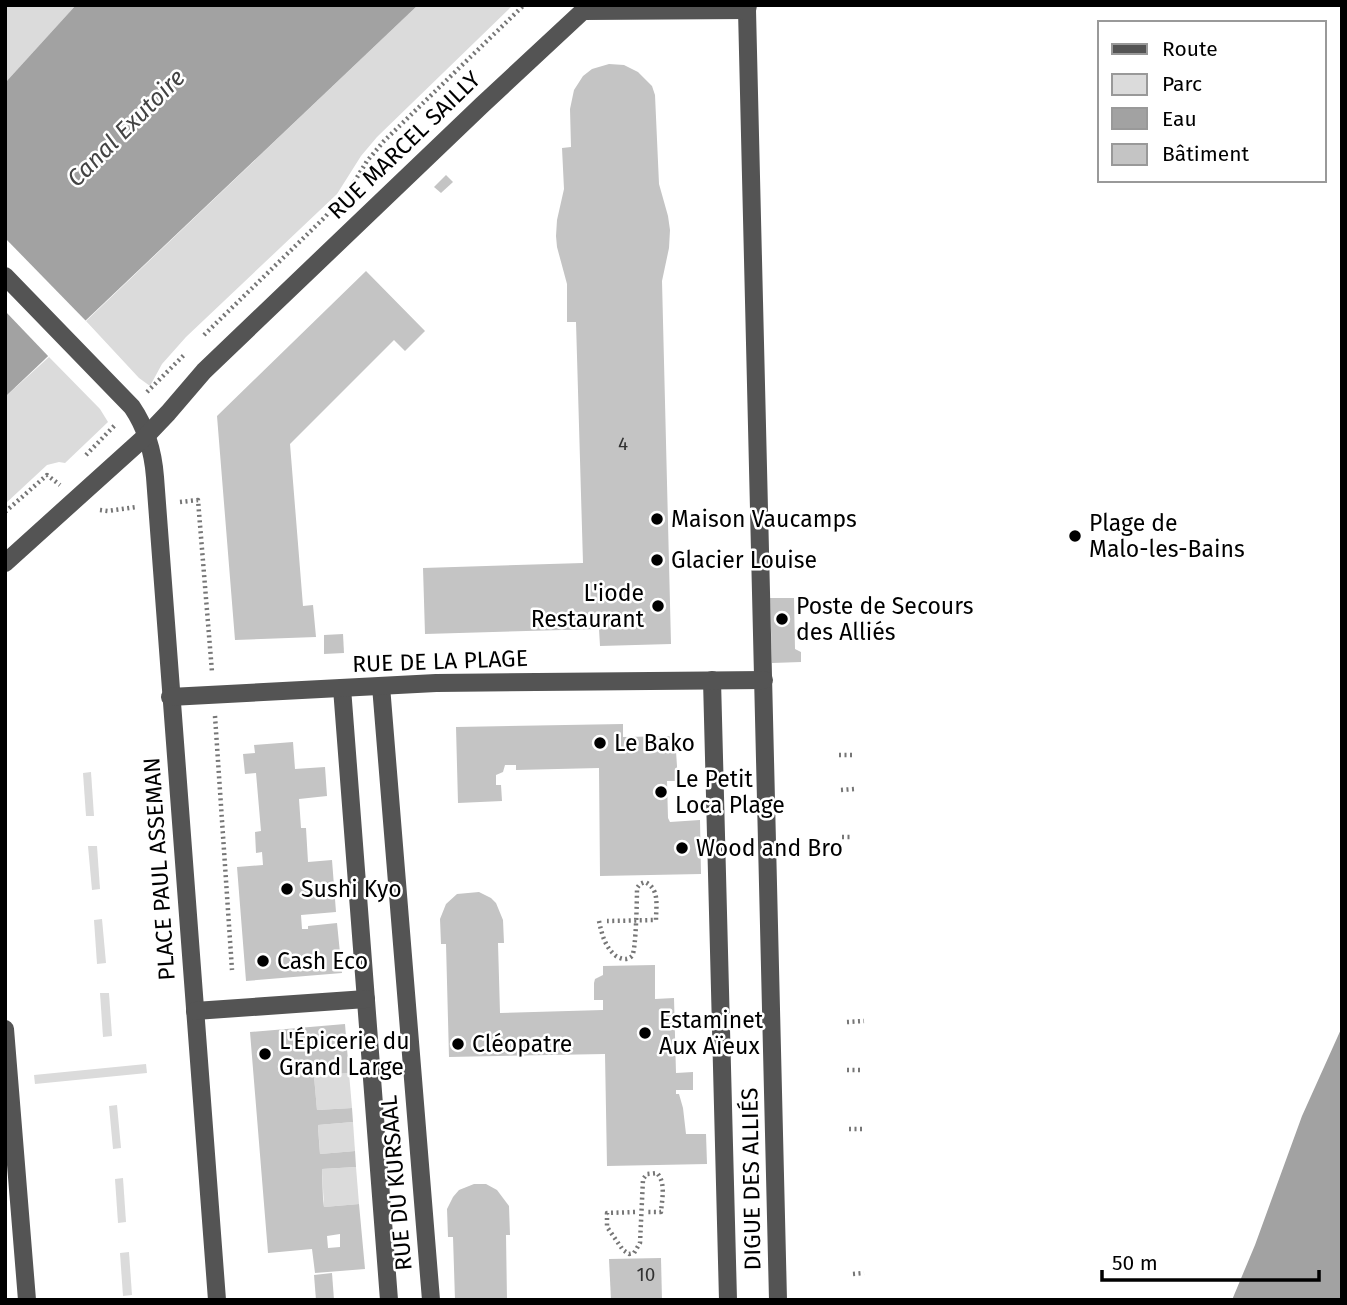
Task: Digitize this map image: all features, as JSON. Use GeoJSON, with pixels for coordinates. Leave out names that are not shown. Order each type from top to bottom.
{"type":"FeatureCollection","features":[{"type":"Feature","properties":{"kind":"street","name":"RUE MARCEL SAILLY"},"geometry":{"type":"LineString","coordinates":[[147,435],[204,371],[481,104],[583,11],[748,8]]}},
{"type":"Feature","properties":{"kind":"street","name":"DIGUE DES ALLIÉS"},"geometry":{"type":"LineString","coordinates":[[748,8],[778,1300]]}},
{"type":"Feature","properties":{"kind":"street","name":"PLACE PAUL ASSEMAN"},"geometry":{"type":"LineString","coordinates":[[5,276],[128,403],[147,435],[153,462],[217,1300]]}},
{"type":"Feature","properties":{"kind":"street"},"geometry":{"type":"LineString","coordinates":[[5,563],[147,435]]}},
{"type":"Feature","properties":{"kind":"street","name":"DIGUE DES ALLIÉS"},"geometry":{"type":"LineString","coordinates":[[712,680],[728,1300]]}},
{"type":"Feature","properties":{"kind":"street"},"geometry":{"type":"LineString","coordinates":[[712,680],[764,680]]}},
{"type":"Feature","properties":{"kind":"street","name":"RUE DE LA PLAGE"},"geometry":{"type":"LineString","coordinates":[[170,697],[450,683],[712,680]]}},
{"type":"Feature","properties":{"kind":"street","name":"RUE DU KURSAAL"},"geometry":{"type":"LineString","coordinates":[[381,686],[430,1300]]}},
{"type":"Feature","properties":{"kind":"street","name":"RUE DU KURSAAL"},"geometry":{"type":"LineString","coordinates":[[342,688],[389,1300]]}},
{"type":"Feature","properties":{"kind":"street"},"geometry":{"type":"LineString","coordinates":[[195,1011],[366,999]]}},
{"type":"Feature","properties":{"kind":"street"},"geometry":{"type":"LineString","coordinates":[[5,1029],[27,1300]]}},
{"type":"Feature","properties":{"kind":"path"},"geometry":{"type":"LineString","coordinates":[[197,342],[325,217],[384,141],[524,5]]}},
{"type":"Feature","properties":{"kind":"path"},"geometry":{"type":"LineString","coordinates":[[86,456],[128,403],[187,351]]}},
{"type":"Feature","properties":{"kind":"path"},"geometry":{"type":"LineString","coordinates":[[5,512],[47,475],[101,510],[198,500],[232,970]]}},
{"type":"Feature","properties":{"kind":"path"},"geometry":{"type":"LineString","coordinates":[[839,755],[855,755]]}},
{"type":"Feature","properties":{"kind":"path"},"geometry":{"type":"LineString","coordinates":[[841,790],[854,789]]}},
{"type":"Feature","properties":{"kind":"path"},"geometry":{"type":"LineString","coordinates":[[842,837],[853,837]]}},
{"type":"Feature","properties":{"kind":"path"},"geometry":{"type":"LineString","coordinates":[[598,922],[606,945],[618,957],[631,957],[634,952],[636,921],[637,888],[648,882],[656,892],[656,920],[636,921],[607,921]]}},
{"type":"Feature","properties":{"kind":"path"},"geometry":{"type":"LineString","coordinates":[[847,1022],[864,1021]]}},
{"type":"Feature","properties":{"kind":"path"},"geometry":{"type":"LineString","coordinates":[[847,1070],[862,1070]]}},
{"type":"Feature","properties":{"kind":"path"},"geometry":{"type":"LineString","coordinates":[[849,1129],[864,1129]]}},
{"type":"Feature","properties":{"kind":"path"},"geometry":{"type":"LineString","coordinates":[[635,1212],[607,1213],[607,1227],[623,1250],[629,1254],[634,1253],[640,1243],[643,1179],[647,1174],[657,1173],[663,1186],[661,1212],[648,1212]]}},
{"type":"Feature","properties":{"kind":"path"},"geometry":{"type":"LineString","coordinates":[[853,1274],[864,1273]]}},
{"type":"Feature","properties":{"kind":"green space"},"geometry":{"type":"Polygon","coordinates":[[[76,5],[5,83],[5,6],[76,5]]]}},
{"type":"Feature","properties":{"kind":"green space"},"geometry":{"type":"Polygon","coordinates":[[[418,5],[513,5],[377,137],[361,156],[337,194],[186,337],[162,364],[150,386],[139,378],[86,321],[418,5]]]}},
{"type":"Feature","properties":{"kind":"green space"},"geometry":{"type":"Polygon","coordinates":[[[49,357],[100,409],[108,422],[65,463],[47,465],[5,504],[5,397],[49,357]]]}},
{"type":"Feature","properties":{"kind":"green space"},"geometry":{"type":"Polygon","coordinates":[[[91,772],[94,816],[86,816],[83,773],[91,772]]]}},
{"type":"Feature","properties":{"kind":"green space"},"geometry":{"type":"Polygon","coordinates":[[[88,846],[97,846],[100,889],[92,890],[88,846]]]}},
{"type":"Feature","properties":{"kind":"green space"},"geometry":{"type":"Polygon","coordinates":[[[102,919],[106,963],[97,964],[94,920],[102,919]]]}},
{"type":"Feature","properties":{"kind":"green space"},"geometry":{"type":"Polygon","coordinates":[[[100,993],[109,993],[112,1036],[103,1037],[100,993]]]}},
{"type":"Feature","properties":{"kind":"green space"},"geometry":{"type":"Polygon","coordinates":[[[146,1064],[147,1073],[35,1084],[34,1075],[146,1064]]]}},
{"type":"Feature","properties":{"kind":"green space"},"geometry":{"type":"Polygon","coordinates":[[[349,1073],[352,1108],[317,1110],[314,1076],[349,1073]]]}},
{"type":"Feature","properties":{"kind":"green space"},"geometry":{"type":"Polygon","coordinates":[[[117,1105],[121,1148],[113,1149],[109,1106],[117,1105]]]}},
{"type":"Feature","properties":{"kind":"green space"},"geometry":{"type":"Polygon","coordinates":[[[353,1122],[355,1151],[320,1154],[318,1125],[353,1122]]]}},
{"type":"Feature","properties":{"kind":"green space"},"geometry":{"type":"Polygon","coordinates":[[[356,1167],[359,1204],[324,1207],[322,1169],[356,1167]]]}},
{"type":"Feature","properties":{"kind":"green space"},"geometry":{"type":"Polygon","coordinates":[[[123,1178],[126,1222],[118,1223],[115,1179],[123,1178]]]}},
{"type":"Feature","properties":{"kind":"green space"},"geometry":{"type":"Polygon","coordinates":[[[129,1252],[132,1295],[123,1296],[120,1253],[129,1252]]]}},
{"type":"Feature","properties":{"kind":"water","name":"Canal Exutoire"},"geometry":{"type":"Polygon","coordinates":[[[76,5],[418,5],[5,397],[5,83],[76,5]]]}},
{"type":"Feature","properties":{"kind":"water"},"geometry":{"type":"Polygon","coordinates":[[[1342,1027],[1342,1300],[1232,1300],[1302,1116],[1342,1027]]]}},
{"type":"Feature","properties":{"kind":"pier"},"geometry":{"type":"Polygon","coordinates":[[[5,238],[86,321],[49,357],[5,311],[5,238]]]}},
{"type":"Feature","properties":{"kind":"building"},"geometry":{"type":"Polygon","coordinates":[[[609,64],[624,65],[638,72],[652,86],[655,95],[659,184],[670,230],[662,281],[671,644],[600,646],[599,629],[425,634],[423,568],[583,563],[576,322],[567,322],[567,284],[556,236],[564,189],[562,148],[571,147],[570,109],[574,90],[583,76],[592,69],[609,64]]]}},
{"type":"Feature","properties":{"kind":"building"},"geometry":{"type":"Polygon","coordinates":[[[446,175],[453,182],[441,193],[434,187],[446,175]]]}},
{"type":"Feature","properties":{"kind":"building"},"geometry":{"type":"Polygon","coordinates":[[[366,271],[425,331],[405,351],[394,340],[290,444],[303,606],[313,605],[316,637],[235,640],[217,416],[366,271]]]}},
{"type":"Feature","properties":{"kind":"building","name":"Poste de Secours des Alliés"},"geometry":{"type":"Polygon","coordinates":[[[770,598],[794,598],[795,649],[801,652],[801,662],[772,663],[770,598]]]}},
{"type":"Feature","properties":{"kind":"building"},"geometry":{"type":"Polygon","coordinates":[[[343,634],[344,653],[324,654],[324,635],[343,634]]]}},
{"type":"Feature","properties":{"kind":"building"},"geometry":{"type":"Polygon","coordinates":[[[623,724],[623,737],[675,736],[678,781],[667,781],[668,818],[670,822],[700,820],[701,874],[600,876],[599,768],[516,770],[516,765],[505,765],[503,772],[496,775],[496,785],[501,785],[502,801],[458,803],[456,727],[623,724]]]}},
{"type":"Feature","properties":{"kind":"building"},"geometry":{"type":"Polygon","coordinates":[[[293,742],[295,769],[325,767],[327,796],[299,799],[301,828],[306,828],[308,862],[332,860],[336,912],[301,915],[302,929],[337,923],[342,973],[246,981],[237,867],[263,865],[262,852],[256,853],[255,832],[261,831],[256,773],[245,774],[243,754],[255,753],[254,745],[293,742]]]}},
{"type":"Feature","properties":{"kind":"building"},"geometry":{"type":"Polygon","coordinates":[[[479,892],[496,903],[503,920],[504,943],[498,943],[500,1013],[603,1010],[603,1000],[594,1000],[594,983],[595,979],[603,975],[603,966],[655,965],[655,999],[674,998],[676,1073],[693,1072],[693,1090],[676,1090],[683,1108],[686,1134],[706,1134],[707,1164],[607,1166],[605,1054],[449,1057],[446,944],[441,944],[440,919],[446,904],[457,894],[479,892]]]}},
{"type":"Feature","properties":{"kind":"building"},"geometry":{"type":"Polygon","coordinates":[[[345,1024],[349,1073],[314,1076],[317,1110],[352,1108],[353,1122],[318,1125],[320,1154],[355,1151],[356,1167],[322,1169],[323,1199],[324,1207],[359,1204],[365,1269],[315,1273],[312,1249],[268,1253],[250,1032],[345,1024]],[[340,1234],[327,1236],[328,1248],[340,1247],[340,1234]]]}},
{"type":"Feature","properties":{"kind":"building"},"geometry":{"type":"Polygon","coordinates":[[[474,1184],[486,1184],[497,1190],[509,1206],[510,1235],[506,1235],[507,1300],[455,1300],[453,1237],[448,1237],[447,1209],[459,1190],[474,1184]]]}},
{"type":"Feature","properties":{"kind":"building"},"geometry":{"type":"Polygon","coordinates":[[[661,1258],[662,1300],[611,1300],[609,1259],[661,1258]]]}},
{"type":"Feature","properties":{"kind":"building"},"geometry":{"type":"Polygon","coordinates":[[[332,1273],[334,1300],[316,1300],[314,1275],[332,1273]]]}},
{"type":"Feature","properties":{"kind":"place","name":"Maison Vaucamps"},"geometry":{"type":"Point","coordinates":[657,519]}},
{"type":"Feature","properties":{"kind":"place","name":"Plage de Malo-les-Bains"},"geometry":{"type":"Point","coordinates":[1075,536]}},
{"type":"Feature","properties":{"kind":"place","name":"Glacier Louise"},"geometry":{"type":"Point","coordinates":[657,560]}},
{"type":"Feature","properties":{"kind":"place","name":"L'iode Restaurant"},"geometry":{"type":"Point","coordinates":[658,606]}},
{"type":"Feature","properties":{"kind":"place","name":"Poste de Secours des Alliés"},"geometry":{"type":"Point","coordinates":[782,619]}},
{"type":"Feature","properties":{"kind":"place","name":"Le Bako"},"geometry":{"type":"Point","coordinates":[600,743]}},
{"type":"Feature","properties":{"kind":"place","name":"Le Petit Loca Plage"},"geometry":{"type":"Point","coordinates":[661,792]}},
{"type":"Feature","properties":{"kind":"place","name":"Wood and Bro"},"geometry":{"type":"Point","coordinates":[682,848]}},
{"type":"Feature","properties":{"kind":"place","name":"Sushi Kyo"},"geometry":{"type":"Point","coordinates":[287,889]}},
{"type":"Feature","properties":{"kind":"place","name":"Cash Eco"},"geometry":{"type":"Point","coordinates":[263,961]}},
{"type":"Feature","properties":{"kind":"place","name":"Estaminet Aux Aïeux"},"geometry":{"type":"Point","coordinates":[645,1033]}},
{"type":"Feature","properties":{"kind":"place","name":"Cléopatre"},"geometry":{"type":"Point","coordinates":[458,1044]}},
{"type":"Feature","properties":{"kind":"place","name":"L'Épicerie du Grand Large"},"geometry":{"type":"Point","coordinates":[265,1054]}}]}
